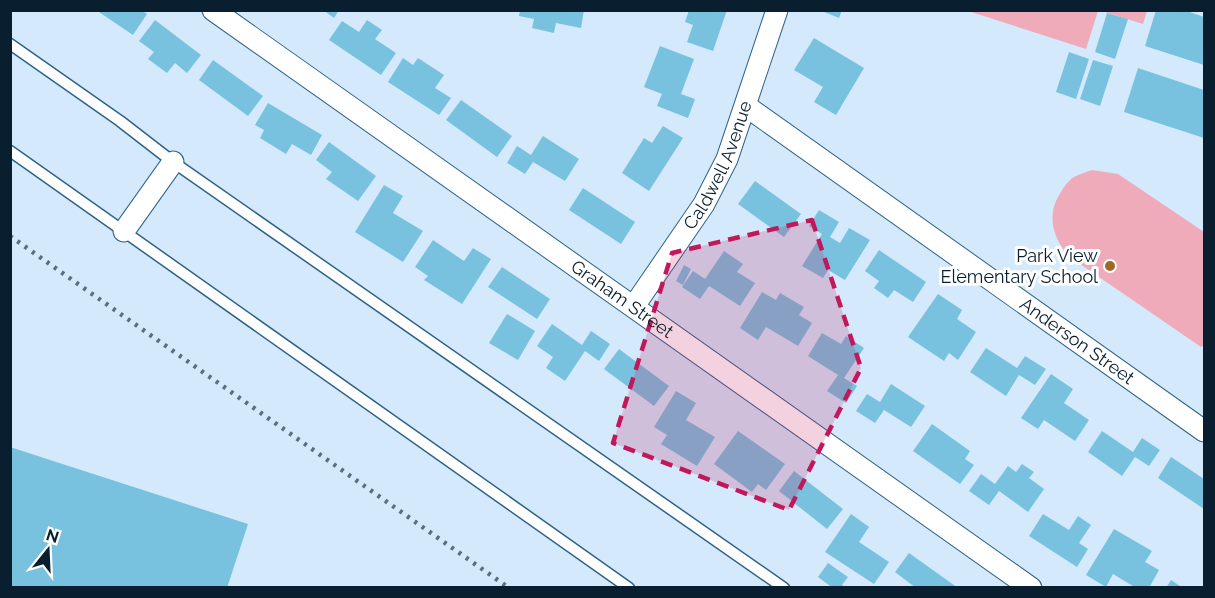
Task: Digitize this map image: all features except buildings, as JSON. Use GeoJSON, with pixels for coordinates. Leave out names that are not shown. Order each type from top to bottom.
{"type":"FeatureCollection","features":[{"type":"Feature","properties":{"kind":"street","name":"Caldwell Avenue"},"geometry":{"type":"LineString","coordinates":[[634,306],[704,204],[727,159],[777,10]]}},
{"type":"Feature","properties":{"kind":"street","name":"Graham Street"},"geometry":{"type":"LineString","coordinates":[[227,14],[1031,588]]}},
{"type":"Feature","properties":{"kind":"street","name":"Anderson Street"},"geometry":{"type":"LineString","coordinates":[[746,106],[1204,430]]}},
{"type":"Feature","properties":{"kind":"street"},"geometry":{"type":"LineString","coordinates":[[124,231],[173,162]]}},
{"type":"Feature","properties":{"kind":"lane"},"geometry":{"type":"LineString","coordinates":[[10,44],[120,121],[173,162],[784,588]]}},
{"type":"Feature","properties":{"kind":"lane"},"geometry":{"type":"LineString","coordinates":[[10,150],[629,588]]}},
{"type":"Feature","properties":{"kind":"highlighted area"},"geometry":{"type":"Polygon","coordinates":[[[812,220],[861,368],[789,510],[613,443],[672,253],[812,220]]]}},
{"type":"Feature","properties":{"kind":"shaded area"},"geometry":{"type":"Polygon","coordinates":[[[968,11],[1098,11],[1086,49],[968,11]]]}},
{"type":"Feature","properties":{"kind":"shaded area"},"geometry":{"type":"Polygon","coordinates":[[[1102,11],[1147,11],[1143,24],[1102,11]]]}},
{"type":"Feature","properties":{"kind":"shaded area"},"geometry":{"type":"Polygon","coordinates":[[[1092,170],[1118,174],[1204,232],[1204,345],[1201,347],[1070,257],[1059,242],[1053,226],[1056,200],[1072,178],[1092,170]]]}},
{"type":"Feature","properties":{"kind":"railway"},"geometry":{"type":"LineString","coordinates":[[10,236],[509,588]]}},
{"type":"Feature","properties":{"kind":"place","name":"Park View Elementary School"},"geometry":{"type":"Point","coordinates":[1110,266]}}]}
